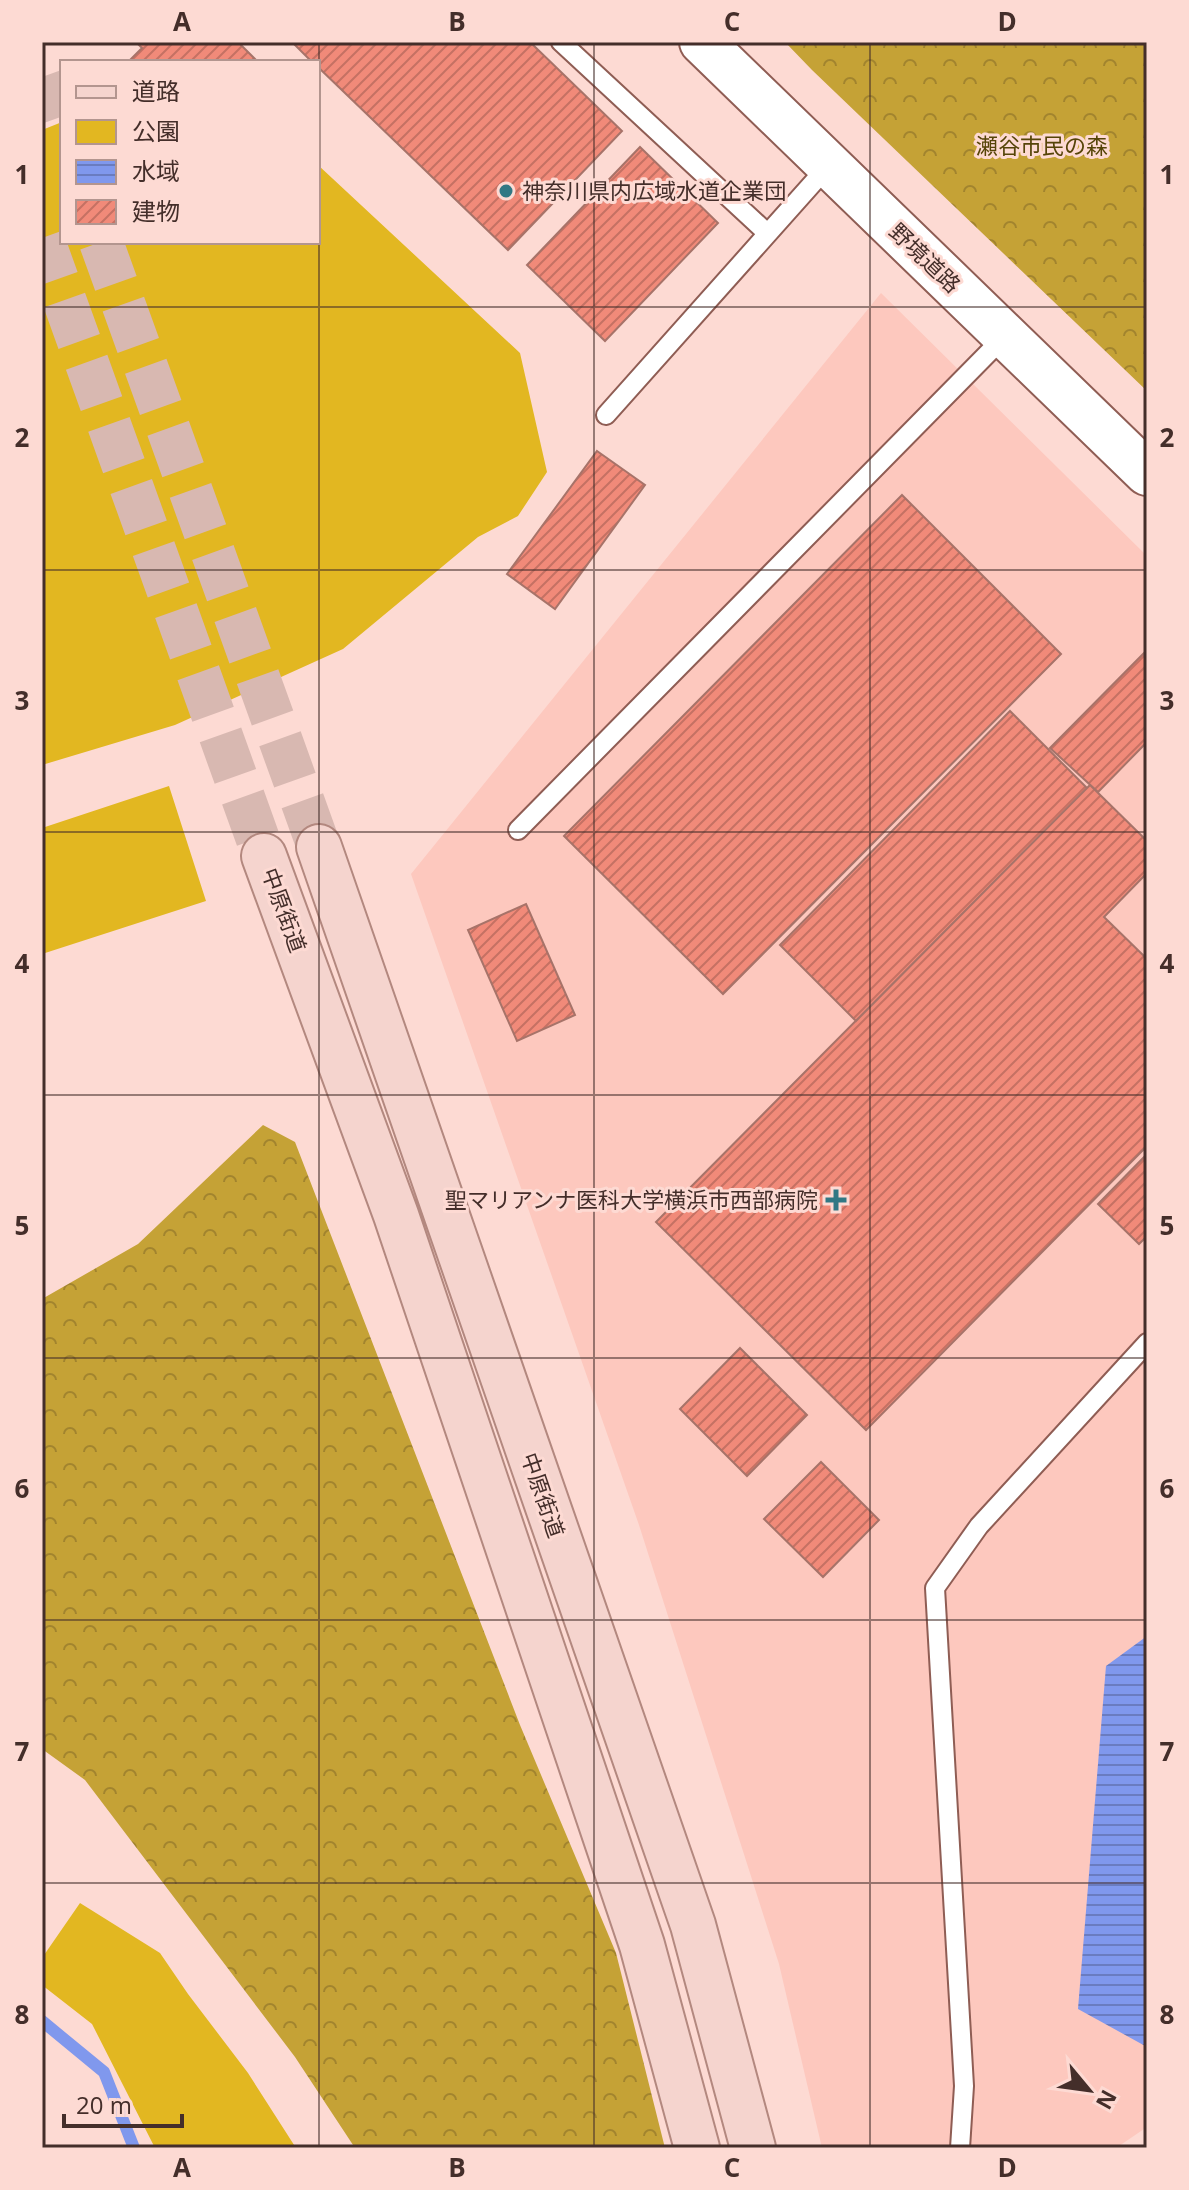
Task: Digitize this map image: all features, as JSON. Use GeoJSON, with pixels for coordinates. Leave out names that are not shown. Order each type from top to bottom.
{"type":"FeatureCollection","features":[{"type":"Feature","properties":{"kind":"main road","name":"中原街道"},"geometry":{"type":"LineString","coordinates":[[319,847],[693,1925],[753,2148]]}},
{"type":"Feature","properties":{"kind":"main road","name":"中原街道"},"geometry":{"type":"LineString","coordinates":[[264,856],[396,1215],[637,1930],[697,2148]]}},
{"type":"Feature","properties":{"kind":"street","name":"野境道路"},"geometry":{"type":"LineString","coordinates":[[702,42],[1147,473]]}},
{"type":"Feature","properties":{"kind":"lane"},"geometry":{"type":"LineString","coordinates":[[561,42],[767,233]]}},
{"type":"Feature","properties":{"kind":"lane"},"geometry":{"type":"LineString","coordinates":[[606,415],[829,165]]}},
{"type":"Feature","properties":{"kind":"lane"},"geometry":{"type":"LineString","coordinates":[[518,830],[1005,336]]}},
{"type":"Feature","properties":{"kind":"lane"},"geometry":{"type":"LineString","coordinates":[[960,2148],[964,2086],[935,1588],[979,1526],[1143,1356]]}},
{"type":"Feature","properties":{"kind":"shaded area","name":"聖マリアンナ医科大学横浜市西部病院"},"geometry":{"type":"Polygon","coordinates":[[[881,293],[1147,556],[1147,2127],[1116,2148],[822,2148],[779,1964],[639,1525],[411,874],[881,293]]]}},
{"type":"Feature","properties":{"kind":"green space","name":"瀬谷市民の森"},"geometry":{"type":"Polygon","coordinates":[[[785,42],[1147,42],[1147,391],[812,70],[785,42]]]}},
{"type":"Feature","properties":{"kind":"green space"},"geometry":{"type":"Polygon","coordinates":[[[60,123],[60,244],[320,244],[320,167],[520,353],[547,472],[518,516],[478,537],[343,649],[175,725],[42,765],[42,130],[60,123]]]}},
{"type":"Feature","properties":{"kind":"green space"},"geometry":{"type":"Polygon","coordinates":[[[169,786],[206,901],[42,954],[42,828],[169,786]]]}},
{"type":"Feature","properties":{"kind":"green space"},"geometry":{"type":"Polygon","coordinates":[[[263,1125],[295,1142],[520,1725],[616,1953],[665,2148],[355,2148],[295,2057],[85,1780],[42,1749],[42,1299],[138,1244],[263,1125]]]}},
{"type":"Feature","properties":{"kind":"green space"},"geometry":{"type":"Polygon","coordinates":[[[80,1903],[160,1953],[248,2073],[296,2148],[155,2148],[92,2024],[42,1985],[42,1958],[80,1903]]]}},
{"type":"Feature","properties":{"kind":"water"},"geometry":{"type":"Polygon","coordinates":[[[1147,1636],[1147,2047],[1078,2009],[1106,1666],[1147,1636]]]}},
{"type":"Feature","properties":{"kind":"building"},"geometry":{"type":"Polygon","coordinates":[[[136,42],[238,42],[256,60],[130,60],[142,48],[136,42]]]}},
{"type":"Feature","properties":{"kind":"building","name":"神奈川県内広域水道企業団"},"geometry":{"type":"Polygon","coordinates":[[[292,42],[530,42],[622,131],[508,250],[320,69],[320,60],[310,60],[292,42]]]}},
{"type":"Feature","properties":{"kind":"building"},"geometry":{"type":"Polygon","coordinates":[[[640,147],[718,223],[605,341],[527,265],[640,147]]]}},
{"type":"Feature","properties":{"kind":"building"},"geometry":{"type":"Polygon","coordinates":[[[597,451],[645,485],[555,609],[507,574],[597,451]]]}},
{"type":"Feature","properties":{"kind":"building"},"geometry":{"type":"Polygon","coordinates":[[[902,495],[1061,654],[723,994],[564,836],[902,495]]]}},
{"type":"Feature","properties":{"kind":"building"},"geometry":{"type":"Polygon","coordinates":[[[1147,650],[1147,742],[1098,792],[1050,748],[1147,650]]]}},
{"type":"Feature","properties":{"kind":"building"},"geometry":{"type":"Polygon","coordinates":[[[1010,711],[1087,788],[856,1021],[780,945],[1010,711]]]}},
{"type":"Feature","properties":{"kind":"building"},"geometry":{"type":"Polygon","coordinates":[[[1090,785],[1147,841],[1147,873],[1104,917],[1147,959],[1147,1146],[866,1430],[656,1222],[1090,785]]]}},
{"type":"Feature","properties":{"kind":"building"},"geometry":{"type":"Polygon","coordinates":[[[526,904],[575,1015],[517,1041],[468,930],[526,904]]]}},
{"type":"Feature","properties":{"kind":"building"},"geometry":{"type":"Polygon","coordinates":[[[1147,1154],[1147,1236],[1139,1244],[1098,1204],[1147,1154]]]}},
{"type":"Feature","properties":{"kind":"building"},"geometry":{"type":"Polygon","coordinates":[[[740,1348],[807,1415],[747,1476],[680,1409],[740,1348]]]}},
{"type":"Feature","properties":{"kind":"building"},"geometry":{"type":"Polygon","coordinates":[[[821,1462],[879,1520],[823,1577],[764,1519],[821,1462]]]}},
{"type":"Feature","properties":{"kind":"waterway"},"geometry":{"type":"LineString","coordinates":[[42,2021],[104,2072],[134,2148]]}},
{"type":"Feature","properties":{"kind":"tunnel"},"geometry":{"type":"LineString","coordinates":[[42,77],[60,127]]}},
{"type":"Feature","properties":{"kind":"tunnel"},"geometry":{"type":"LineString","coordinates":[[42,238],[264,856]]}},
{"type":"Feature","properties":{"kind":"tunnel"},"geometry":{"type":"LineString","coordinates":[[102,244],[319,847]]}},
{"type":"Feature","properties":{"kind":"place","name":"神奈川県内広域水道企業団"},"geometry":{"type":"Point","coordinates":[506,191]}},
{"type":"Feature","properties":{"kind":"place","name":"聖マリアンナ医科大学横浜市西部病院"},"geometry":{"type":"Point","coordinates":[836,1200]}}]}
